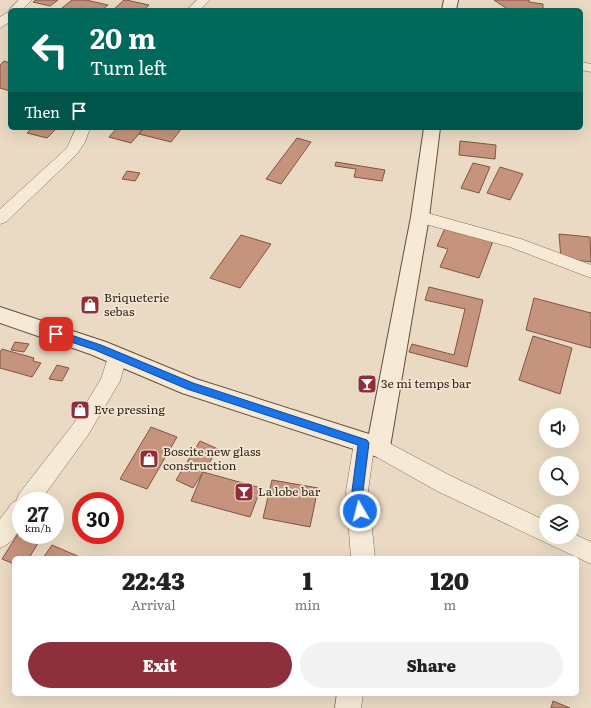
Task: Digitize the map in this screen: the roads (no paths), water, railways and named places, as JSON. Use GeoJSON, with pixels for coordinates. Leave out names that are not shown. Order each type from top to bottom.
{"type":"FeatureCollection","features":[{"type":"Feature","properties":{"kind":"street"},"geometry":{"type":"LineString","coordinates":[[17,8],[26,0]]}},
{"type":"Feature","properties":{"kind":"street"},"geometry":{"type":"LineString","coordinates":[[195,8],[204,0]]}},
{"type":"Feature","properties":{"kind":"street"},"geometry":{"type":"LineString","coordinates":[[0,24],[8,16]]}},
{"type":"Feature","properties":{"kind":"street"},"geometry":{"type":"LineString","coordinates":[[0,218],[72,151],[78,142],[82,130]]}},
{"type":"Feature","properties":{"kind":"street"},"geometry":{"type":"LineString","coordinates":[[363,556],[357,491],[371,445],[420,217],[432,130]]}},
{"type":"Feature","properties":{"kind":"street"},"geometry":{"type":"LineString","coordinates":[[420,217],[515,243],[591,272]]}},
{"type":"Feature","properties":{"kind":"street"},"geometry":{"type":"LineString","coordinates":[[0,315],[117,356],[190,386],[371,445],[445,484],[539,529]]}},
{"type":"Feature","properties":{"kind":"street"},"geometry":{"type":"LineString","coordinates":[[34,492],[86,422],[110,381],[117,356]]}},
{"type":"Feature","properties":{"kind":"street"},"geometry":{"type":"LineString","coordinates":[[0,537],[12,521]]}},
{"type":"Feature","properties":{"kind":"street"},"geometry":{"type":"LineString","coordinates":[[572,544],[591,553]]}},
{"type":"Feature","properties":{"kind":"street"},"geometry":{"type":"LineString","coordinates":[[348,708],[350,696]]}},
{"type":"Feature","properties":{"kind":"place","name":"Briqueterie sebas"},"geometry":{"type":"Point","coordinates":[90,305]}},
{"type":"Feature","properties":{"kind":"place","name":"3e mi temps bar"},"geometry":{"type":"Point","coordinates":[367,384]}},
{"type":"Feature","properties":{"kind":"place","name":"Eve pressing"},"geometry":{"type":"Point","coordinates":[80,410]}},
{"type":"Feature","properties":{"kind":"place","name":"Boscite new glass construction"},"geometry":{"type":"Point","coordinates":[149,459]}},
{"type":"Feature","properties":{"kind":"place","name":"La lobe bar"},"geometry":{"type":"Point","coordinates":[244,492]}}]}
